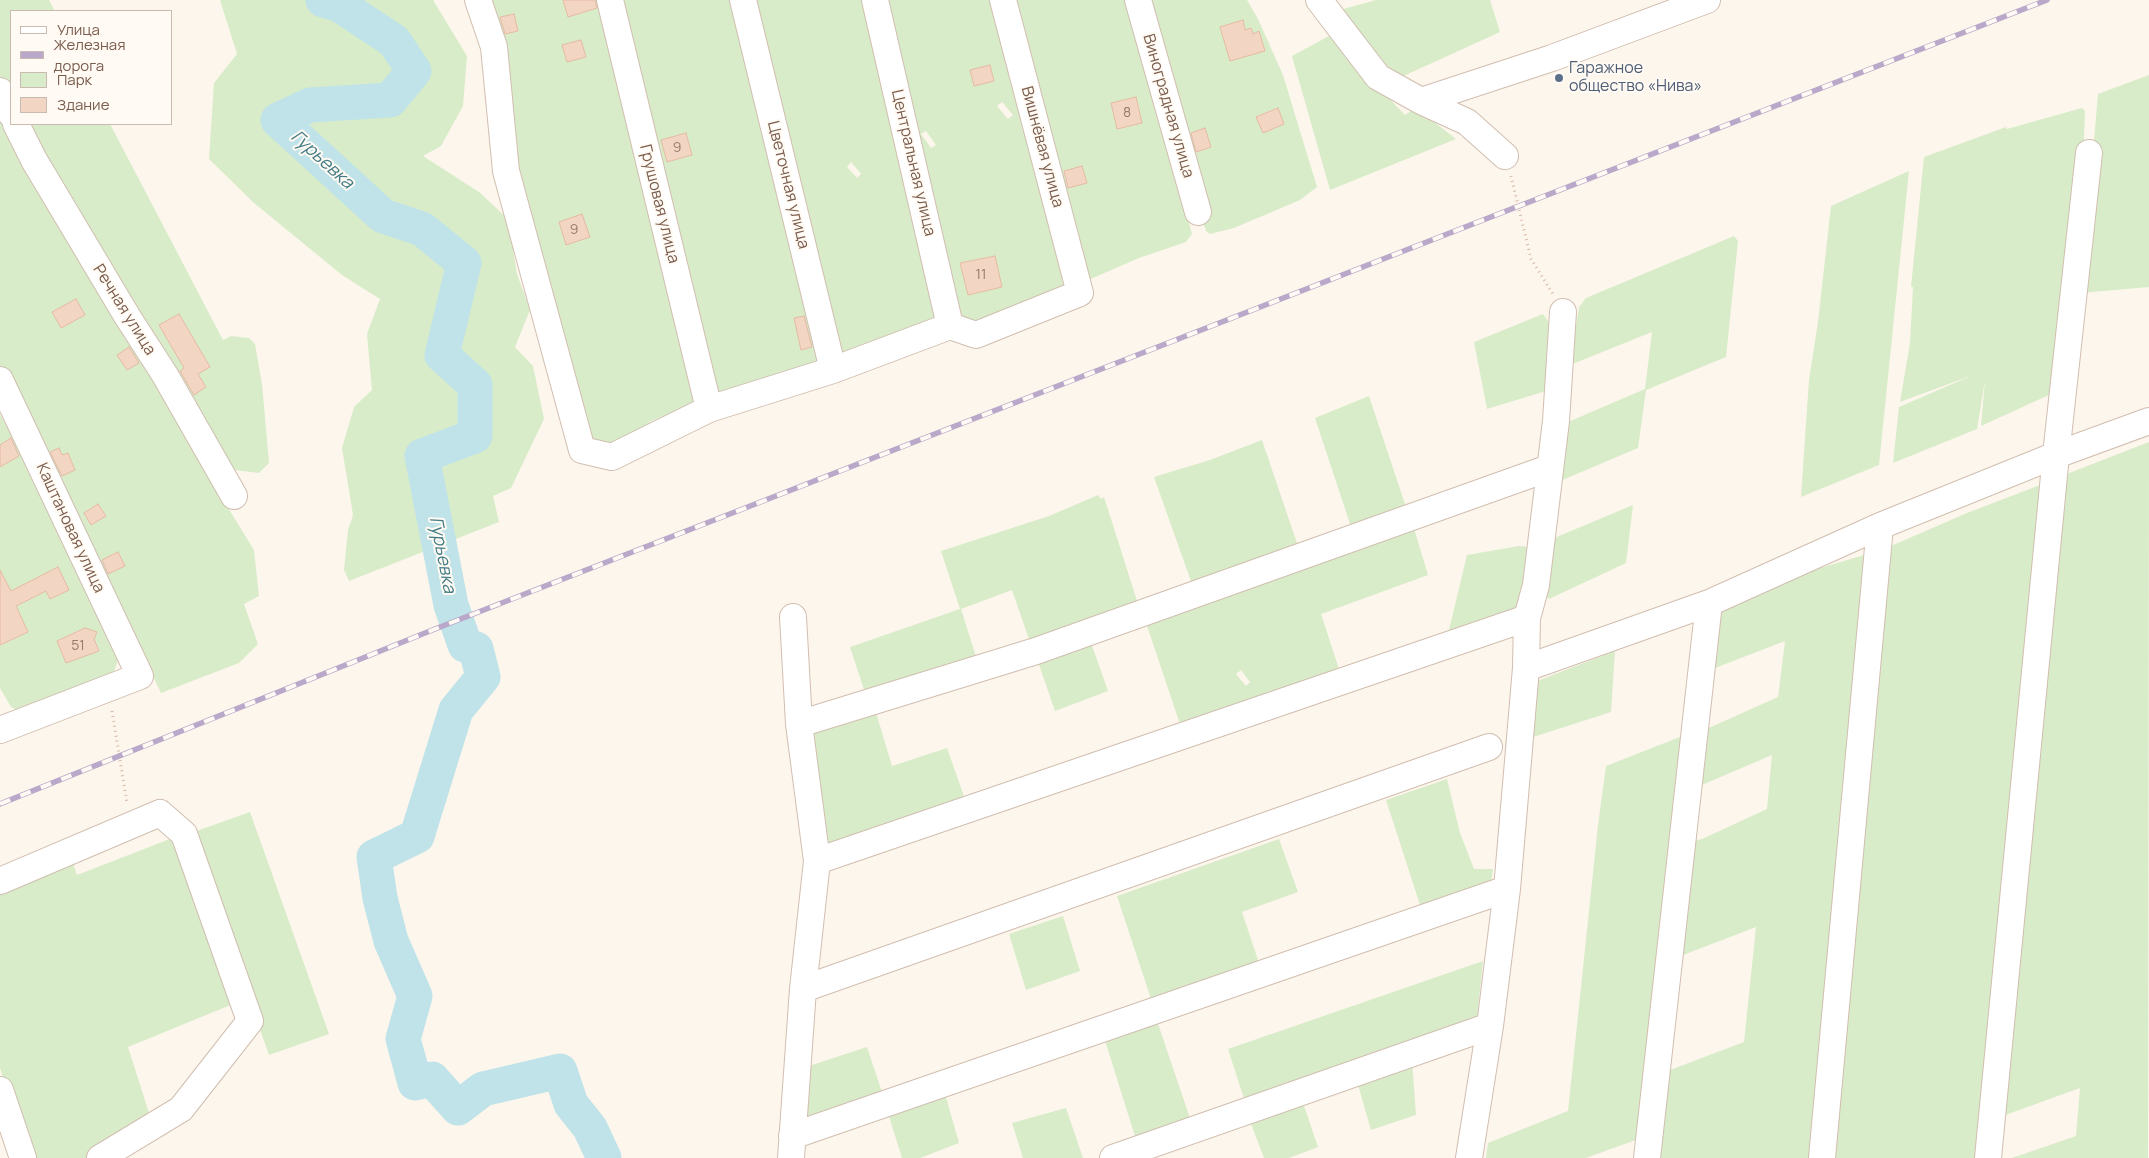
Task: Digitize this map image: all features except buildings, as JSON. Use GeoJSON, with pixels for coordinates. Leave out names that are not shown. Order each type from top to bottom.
{"type":"FeatureCollection","features":[{"type":"Feature","properties":{"kind":"street"},"geometry":{"type":"LineString","coordinates":[[478,0],[494,47],[506,171],[582,450],[612,457],[709,409],[833,370],[950,326]]}},
{"type":"Feature","properties":{"kind":"street","name":"Грушовая улица"},"geometry":{"type":"LineString","coordinates":[[610,0],[709,409]]}},
{"type":"Feature","properties":{"kind":"street","name":"Цветочная улица"},"geometry":{"type":"LineString","coordinates":[[743,0],[833,370]]}},
{"type":"Feature","properties":{"kind":"street","name":"Центральная улица"},"geometry":{"type":"LineString","coordinates":[[875,0],[950,326]]}},
{"type":"Feature","properties":{"kind":"street","name":"Вишнёвая улица"},"geometry":{"type":"LineString","coordinates":[[950,326],[976,334],[1080,293],[1004,0]]}},
{"type":"Feature","properties":{"kind":"street","name":"Виноградная улица"},"geometry":{"type":"LineString","coordinates":[[1138,0],[1198,212]]}},
{"type":"Feature","properties":{"kind":"street"},"geometry":{"type":"LineString","coordinates":[[1320,0],[1378,77],[1421,102],[1466,122],[1505,156]]}},
{"type":"Feature","properties":{"kind":"street"},"geometry":{"type":"LineString","coordinates":[[1421,102],[1552,58],[1706,0]]}},
{"type":"Feature","properties":{"kind":"street"},"geometry":{"type":"LineString","coordinates":[[0,91],[10,112]]}},
{"type":"Feature","properties":{"kind":"street","name":"Речная улица"},"geometry":{"type":"LineString","coordinates":[[16,125],[34,160],[126,316],[165,374],[234,496]]}},
{"type":"Feature","properties":{"kind":"street"},"geometry":{"type":"LineString","coordinates":[[1988,1158],[2056,455],[2089,153]]}},
{"type":"Feature","properties":{"kind":"street"},"geometry":{"type":"LineString","coordinates":[[1470,1158],[1508,889],[1526,668],[1527,618],[1536,585],[1556,421],[1563,312]]}},
{"type":"Feature","properties":{"kind":"street","name":"Каштановая улица"},"geometry":{"type":"LineString","coordinates":[[0,380],[140,676],[108,689]]}},
{"type":"Feature","properties":{"kind":"street"},"geometry":{"type":"LineString","coordinates":[[1526,668],[1709,603],[1880,526],[2056,455],[2149,421]]}},
{"type":"Feature","properties":{"kind":"street"},"geometry":{"type":"LineString","coordinates":[[799,724],[1036,651],[1549,468]]}},
{"type":"Feature","properties":{"kind":"street"},"geometry":{"type":"LineString","coordinates":[[1822,1158],[1880,526]]}},
{"type":"Feature","properties":{"kind":"street"},"geometry":{"type":"LineString","coordinates":[[1647,1158],[1709,603]]}},
{"type":"Feature","properties":{"kind":"street"},"geometry":{"type":"LineString","coordinates":[[793,617],[799,724],[817,860],[802,989],[792,1147],[1508,889]]}},
{"type":"Feature","properties":{"kind":"street"},"geometry":{"type":"LineString","coordinates":[[817,860],[1527,618]]}},
{"type":"Feature","properties":{"kind":"street"},"geometry":{"type":"LineString","coordinates":[[4,721],[108,689]]}},
{"type":"Feature","properties":{"kind":"street"},"geometry":{"type":"LineString","coordinates":[[802,989],[1488,747]]}},
{"type":"Feature","properties":{"kind":"street"},"geometry":{"type":"LineString","coordinates":[[0,881],[160,813],[184,834],[250,1022],[181,1109],[100,1158]]}},
{"type":"Feature","properties":{"kind":"street"},"geometry":{"type":"LineString","coordinates":[[1112,1158],[1490,1026]]}},
{"type":"Feature","properties":{"kind":"street"},"geometry":{"type":"LineString","coordinates":[[0,1090],[23,1158]]}},
{"type":"Feature","properties":{"kind":"path"},"geometry":{"type":"LineString","coordinates":[[1505,156],[1531,259],[1563,312]]}},
{"type":"Feature","properties":{"kind":"path"},"geometry":{"type":"LineString","coordinates":[[108,689],[130,826]]}},
{"type":"Feature","properties":{"kind":"green space"},"geometry":{"type":"Polygon","coordinates":[[[0,0],[49,0],[54,10],[10,10],[10,99],[0,76],[0,0]]]}},
{"type":"Feature","properties":{"kind":"green space"},"geometry":{"type":"Polygon","coordinates":[[[220,0],[433,0],[467,56],[463,106],[441,146],[423,156],[479,192],[508,219],[517,274],[530,310],[515,347],[533,366],[544,419],[511,488],[493,496],[499,522],[349,581],[344,570],[348,530],[353,515],[342,448],[354,407],[372,390],[367,334],[380,299],[342,275],[254,203],[209,159],[214,83],[237,54],[220,0]]]}},
{"type":"Feature","properties":{"kind":"green space"},"geometry":{"type":"Polygon","coordinates":[[[486,0],[606,0],[701,402],[649,422],[650,429],[593,451],[539,278],[486,0]]]}},
{"type":"Feature","properties":{"kind":"green space"},"geometry":{"type":"Polygon","coordinates":[[[617,0],[737,0],[825,360],[715,399],[617,0]]]}},
{"type":"Feature","properties":{"kind":"green space"},"geometry":{"type":"Polygon","coordinates":[[[750,0],[870,0],[944,317],[837,357],[750,0]],[[851,162],[847,167],[857,178],[861,174],[851,162]]]}},
{"type":"Feature","properties":{"kind":"green space"},"geometry":{"type":"Polygon","coordinates":[[[885,0],[998,0],[1069,287],[975,323],[972,320],[969,322],[958,322],[885,0]],[[1002,102],[997,106],[1008,119],[1013,115],[1002,102]],[[926,131],[921,134],[931,148],[936,145],[926,131]]]}},
{"type":"Feature","properties":{"kind":"green space"},"geometry":{"type":"Polygon","coordinates":[[[1011,0],[1131,0],[1192,234],[1186,242],[1139,258],[1086,281],[1011,0]]]}},
{"type":"Feature","properties":{"kind":"green space"},"geometry":{"type":"Polygon","coordinates":[[[1144,0],[1247,0],[1258,19],[1283,75],[1317,187],[1300,200],[1234,228],[1210,234],[1206,231],[1199,211],[1144,0]]]}},
{"type":"Feature","properties":{"kind":"green space"},"geometry":{"type":"Polygon","coordinates":[[[1376,0],[1490,0],[1500,32],[1397,79],[1336,11],[1376,0]]]}},
{"type":"Feature","properties":{"kind":"green space"},"geometry":{"type":"Polygon","coordinates":[[[1329,36],[1405,115],[1414,109],[1420,111],[1456,139],[1330,190],[1292,56],[1329,36]]]}},
{"type":"Feature","properties":{"kind":"green space"},"geometry":{"type":"Polygon","coordinates":[[[2149,75],[2149,287],[2081,293],[2098,94],[2149,75]]]}},
{"type":"Feature","properties":{"kind":"green space"},"geometry":{"type":"Polygon","coordinates":[[[2082,108],[2085,111],[2083,164],[2062,389],[1981,426],[1985,380],[1977,429],[1893,463],[1899,407],[1973,375],[1900,402],[1910,343],[1913,287],[1911,287],[1924,157],[2006,127],[2007,129],[2082,108]]]}},
{"type":"Feature","properties":{"kind":"green space"},"geometry":{"type":"Polygon","coordinates":[[[0,110],[207,463],[230,511],[254,550],[259,596],[244,604],[258,644],[239,663],[161,693],[131,630],[0,381],[0,110]]]}},
{"type":"Feature","properties":{"kind":"green space"},"geometry":{"type":"Polygon","coordinates":[[[23,125],[111,125],[223,340],[231,336],[249,338],[255,344],[262,384],[269,463],[259,473],[227,469],[23,125]]]}},
{"type":"Feature","properties":{"kind":"green space"},"geometry":{"type":"Polygon","coordinates":[[[1909,171],[1879,465],[1801,497],[1809,380],[1818,322],[1831,206],[1909,171]]]}},
{"type":"Feature","properties":{"kind":"green space"},"geometry":{"type":"Polygon","coordinates":[[[1734,236],[1738,241],[1726,357],[1646,390],[1638,448],[1553,484],[1561,425],[1645,389],[1652,332],[1570,365],[1579,307],[1586,298],[1734,236]]]}},
{"type":"Feature","properties":{"kind":"green space"},"geometry":{"type":"Polygon","coordinates":[[[1543,314],[1552,327],[1546,391],[1487,409],[1474,342],[1543,314]]]}},
{"type":"Feature","properties":{"kind":"green space"},"geometry":{"type":"Polygon","coordinates":[[[1369,396],[1407,510],[1352,530],[1315,418],[1369,396]]]}},
{"type":"Feature","properties":{"kind":"green space"},"geometry":{"type":"Polygon","coordinates":[[[0,414],[24,458],[120,654],[114,672],[20,711],[11,707],[0,688],[0,414]]]}},
{"type":"Feature","properties":{"kind":"green space"},"geometry":{"type":"Polygon","coordinates":[[[1262,440],[1299,549],[1193,587],[1154,477],[1210,460],[1262,440]]]}},
{"type":"Feature","properties":{"kind":"green space"},"geometry":{"type":"Polygon","coordinates":[[[2149,442],[2148,1158],[2012,1158],[2076,1136],[2080,1088],[1997,1118],[2059,477],[2149,442]]]}},
{"type":"Feature","properties":{"kind":"green space"},"geometry":{"type":"Polygon","coordinates":[[[2048,482],[1978,1158],[1826,1158],[1884,549],[1967,513],[2048,482]]]}},
{"type":"Feature","properties":{"kind":"green space"},"geometry":{"type":"Polygon","coordinates":[[[1098,495],[1101,499],[1104,497],[1139,607],[1031,645],[1012,590],[961,609],[978,663],[867,699],[850,647],[960,609],[941,551],[1049,516],[1098,495]]]}},
{"type":"Feature","properties":{"kind":"green space"},"geometry":{"type":"Polygon","coordinates":[[[1633,505],[1626,563],[1549,599],[1542,593],[1547,541],[1633,505]]]}},
{"type":"Feature","properties":{"kind":"green space"},"geometry":{"type":"Polygon","coordinates":[[[1412,522],[1428,575],[1321,614],[1339,669],[1181,727],[1144,617],[1412,522]],[[1241,670],[1236,674],[1246,686],[1250,682],[1241,670]]]}},
{"type":"Feature","properties":{"kind":"green space"},"geometry":{"type":"Polygon","coordinates":[[[1519,546],[1529,547],[1520,611],[1457,634],[1449,630],[1467,555],[1519,546]]]}},
{"type":"Feature","properties":{"kind":"green space"},"geometry":{"type":"Polygon","coordinates":[[[1871,553],[1815,1158],[1653,1158],[1662,1073],[1744,1042],[1756,927],[1678,957],[1687,843],[1702,839],[1767,809],[1772,755],[1695,788],[1702,731],[1778,697],[1785,641],[1710,670],[1715,610],[1787,578],[1871,553]]]}},
{"type":"Feature","properties":{"kind":"green space"},"geometry":{"type":"Polygon","coordinates":[[[1089,637],[1108,691],[1055,711],[1036,656],[1089,637]]]}},
{"type":"Feature","properties":{"kind":"green space"},"geometry":{"type":"Polygon","coordinates":[[[1615,651],[1611,712],[1527,739],[1532,683],[1615,651]]]}},
{"type":"Feature","properties":{"kind":"green space"},"geometry":{"type":"Polygon","coordinates":[[[875,709],[892,766],[947,748],[966,802],[831,849],[821,842],[810,731],[875,709]]]}},
{"type":"Feature","properties":{"kind":"green space"},"geometry":{"type":"Polygon","coordinates":[[[1685,735],[1667,906],[1659,933],[1661,964],[1644,1137],[1586,1158],[1486,1158],[1488,1143],[1568,1111],[1606,766],[1685,735]]]}},
{"type":"Feature","properties":{"kind":"green space"},"geometry":{"type":"Polygon","coordinates":[[[1447,779],[1460,833],[1474,869],[1493,869],[1491,884],[1422,911],[1386,800],[1447,779]]]}},
{"type":"Feature","properties":{"kind":"green space"},"geometry":{"type":"Polygon","coordinates":[[[250,812],[329,1034],[269,1055],[191,833],[250,812]]]}},
{"type":"Feature","properties":{"kind":"green space"},"geometry":{"type":"Polygon","coordinates":[[[175,837],[233,1004],[128,1047],[156,1135],[97,1158],[28,1158],[0,1068],[0,888],[72,860],[77,875],[175,837]]]}},
{"type":"Feature","properties":{"kind":"green space"},"geometry":{"type":"Polygon","coordinates":[[[1279,839],[1298,892],[1242,912],[1260,966],[1153,1005],[1117,896],[1279,839]]]}},
{"type":"Feature","properties":{"kind":"green space"},"geometry":{"type":"Polygon","coordinates":[[[1063,916],[1080,971],[1026,990],[1009,934],[1063,916]]]}},
{"type":"Feature","properties":{"kind":"green space"},"geometry":{"type":"Polygon","coordinates":[[[1483,961],[1476,1026],[1246,1105],[1228,1049],[1483,961]]]}},
{"type":"Feature","properties":{"kind":"green space"},"geometry":{"type":"Polygon","coordinates":[[[1155,1015],[1192,1124],[1137,1143],[1103,1034],[1155,1015]]]}},
{"type":"Feature","properties":{"kind":"green space"},"geometry":{"type":"Polygon","coordinates":[[[867,1047],[885,1101],[805,1121],[803,1068],[867,1047]]]}},
{"type":"Feature","properties":{"kind":"green space"},"geometry":{"type":"Polygon","coordinates":[[[1412,1060],[1416,1115],[1371,1130],[1356,1078],[1412,1060]]]}},
{"type":"Feature","properties":{"kind":"green space"},"geometry":{"type":"Polygon","coordinates":[[[944,1090],[959,1143],[920,1158],[902,1158],[887,1110],[944,1090]]]}},
{"type":"Feature","properties":{"kind":"green space"},"geometry":{"type":"Polygon","coordinates":[[[1301,1097],[1318,1147],[1289,1158],[1264,1158],[1248,1116],[1301,1097]]]}},
{"type":"Feature","properties":{"kind":"green space"},"geometry":{"type":"Polygon","coordinates":[[[1066,1108],[1083,1158],[1023,1158],[1012,1123],[1066,1108]]]}},
{"type":"Feature","properties":{"kind":"waterway","name":"Гурьевка"},"geometry":{"type":"LineString","coordinates":[[323,0],[338,4],[394,41],[414,71],[390,100],[310,105],[278,120],[383,216],[422,229],[464,263],[442,355],[475,385],[475,436],[422,456],[451,605],[465,645],[476,649],[483,677],[456,710],[417,836],[374,857],[380,898],[391,941],[415,996],[403,1039],[415,1083],[432,1079],[458,1108],[483,1089],[560,1071],[571,1104],[590,1128],[604,1158]]}},
{"type":"Feature","properties":{"kind":"railway"},"geometry":{"type":"LineString","coordinates":[[0,804],[435,629],[2047,0]]}},
{"type":"Feature","properties":{"kind":"place","name":"Гаражное общество «Нива»"},"geometry":{"type":"Point","coordinates":[1559,78]}}]}
